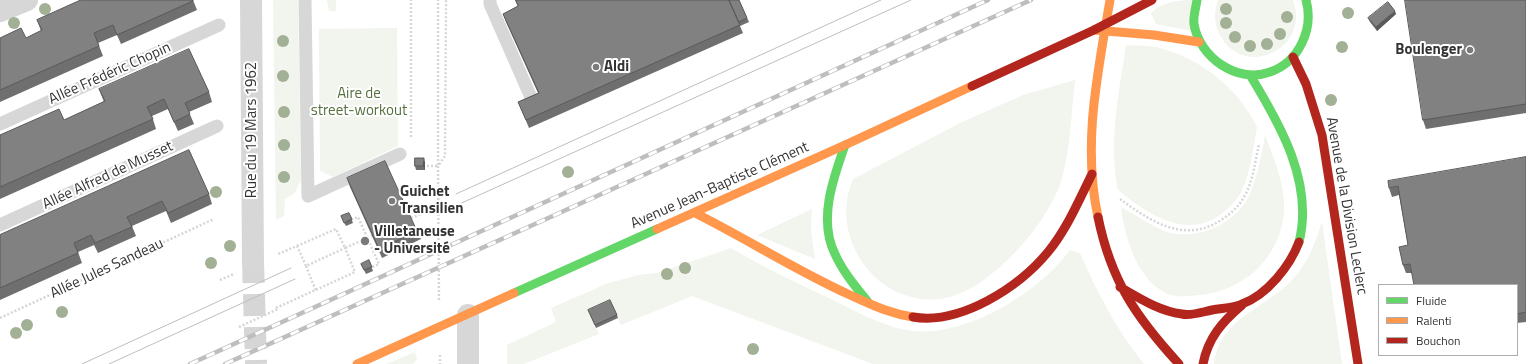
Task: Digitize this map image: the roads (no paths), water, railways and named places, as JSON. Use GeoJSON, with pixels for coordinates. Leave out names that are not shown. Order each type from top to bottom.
{"type":"FeatureCollection","features":[{"type":"Feature","properties":{"kind":"street"},"geometry":{"type":"LineString","coordinates":[[0,11],[27,0]]}},
{"type":"Feature","properties":{"kind":"street","name":"Rue du 19 Mars 1962"},"geometry":{"type":"LineString","coordinates":[[251,0],[262,259]]}},
{"type":"Feature","properties":{"kind":"street"},"geometry":{"type":"LineString","coordinates":[[1110,0],[1092,117],[1092,177],[1098,219],[1109,258],[1120,286],[1145,324],[1179,364]]}},
{"type":"Feature","properties":{"kind":"street","name":"Avenue Jean-Baptiste Clément"},"geometry":{"type":"LineString","coordinates":[[357,364],[844,145],[1028,59],[1094,30],[1152,0]]}},
{"type":"Feature","properties":{"kind":"street"},"geometry":{"type":"LineString","coordinates":[[1197,0],[1194,20],[1199,42],[1208,55],[1220,66],[1234,73],[1250,75],[1258,75],[1274,71],[1293,57],[1301,48],[1308,29],[1309,13],[1306,0]]}},
{"type":"Feature","properties":{"kind":"street","name":"Avenue Jean-Baptiste Clément"},"geometry":{"type":"LineString","coordinates":[[1094,30],[1154,35],[1199,42]]}},
{"type":"Feature","properties":{"kind":"street","name":"Avenue de la Division Leclerc"},"geometry":{"type":"LineString","coordinates":[[1293,57],[1306,84],[1322,135],[1358,364]]}},
{"type":"Feature","properties":{"kind":"street"},"geometry":{"type":"LineString","coordinates":[[1203,364],[1204,351],[1209,339],[1220,324],[1243,304],[1271,284],[1289,263],[1300,242],[1303,209],[1299,183],[1288,143],[1272,111],[1250,75]]}},
{"type":"Feature","properties":{"kind":"street"},"geometry":{"type":"LineString","coordinates":[[844,145],[832,183],[828,216],[829,240],[834,254],[868,302]]}},
{"type":"Feature","properties":{"kind":"street"},"geometry":{"type":"LineString","coordinates":[[695,213],[735,233],[824,284],[900,316],[923,319],[948,316],[972,308],[1004,291],[1026,274],[1049,251],[1066,225],[1092,177]]}},
{"type":"Feature","properties":{"kind":"street"},"geometry":{"type":"LineString","coordinates":[[1120,286],[1157,307],[1182,315],[1243,304]]}},
{"type":"Feature","properties":{"kind":"street"},"geometry":{"type":"LineString","coordinates":[[468,315],[468,364]]}},
{"type":"Feature","properties":{"kind":"lane"},"geometry":{"type":"LineString","coordinates":[[306,0],[308,196],[400,154]]}},
{"type":"Feature","properties":{"kind":"lane"},"geometry":{"type":"LineString","coordinates":[[490,0],[490,4],[533,102]]}},
{"type":"Feature","properties":{"kind":"lane","name":"Allée Frédéric Chopin"},"geometry":{"type":"LineString","coordinates":[[0,124],[219,25]]}},
{"type":"Feature","properties":{"kind":"lane","name":"Allée Alfred de Musset"},"geometry":{"type":"LineString","coordinates":[[0,225],[217,126]]}},
{"type":"Feature","properties":{"kind":"tunnel"},"geometry":{"type":"LineString","coordinates":[[253,261],[256,364]]}},
{"type":"Feature","properties":{"kind":"tram line"},"geometry":{"type":"LineString","coordinates":[[456,194],[881,0]]}},
{"type":"Feature","properties":{"kind":"tram line"},"geometry":{"type":"LineString","coordinates":[[455,206],[911,0]]}},
{"type":"Feature","properties":{"kind":"tram line"},"geometry":{"type":"LineString","coordinates":[[82,364],[291,268]]}},
{"type":"Feature","properties":{"kind":"tram line"},"geometry":{"type":"LineString","coordinates":[[109,364],[295,279]]}},
{"type":"Feature","properties":{"kind":"railway"},"geometry":{"type":"LineString","coordinates":[[190,364],[988,0]]}},
{"type":"Feature","properties":{"kind":"railway"},"geometry":{"type":"LineString","coordinates":[[225,364],[1031,0]]}},
{"type":"Feature","properties":{"kind":"place","name":"Boulenger"},"geometry":{"type":"Point","coordinates":[1470,50]}},
{"type":"Feature","properties":{"kind":"place","name":"Aldi"},"geometry":{"type":"Point","coordinates":[596,67]}},
{"type":"Feature","properties":{"kind":"place","name":"Guichet Transilien"},"geometry":{"type":"Point","coordinates":[392,201]}},
{"type":"Feature","properties":{"kind":"place","name":"Villetaneuse - Université"},"geometry":{"type":"Point","coordinates":[365,241]}},
{"type":"Feature","properties":{"kind":"park label","name":"Aire de street-workout"},"geometry":{"type":"Point","coordinates":[359,102]}}]}
